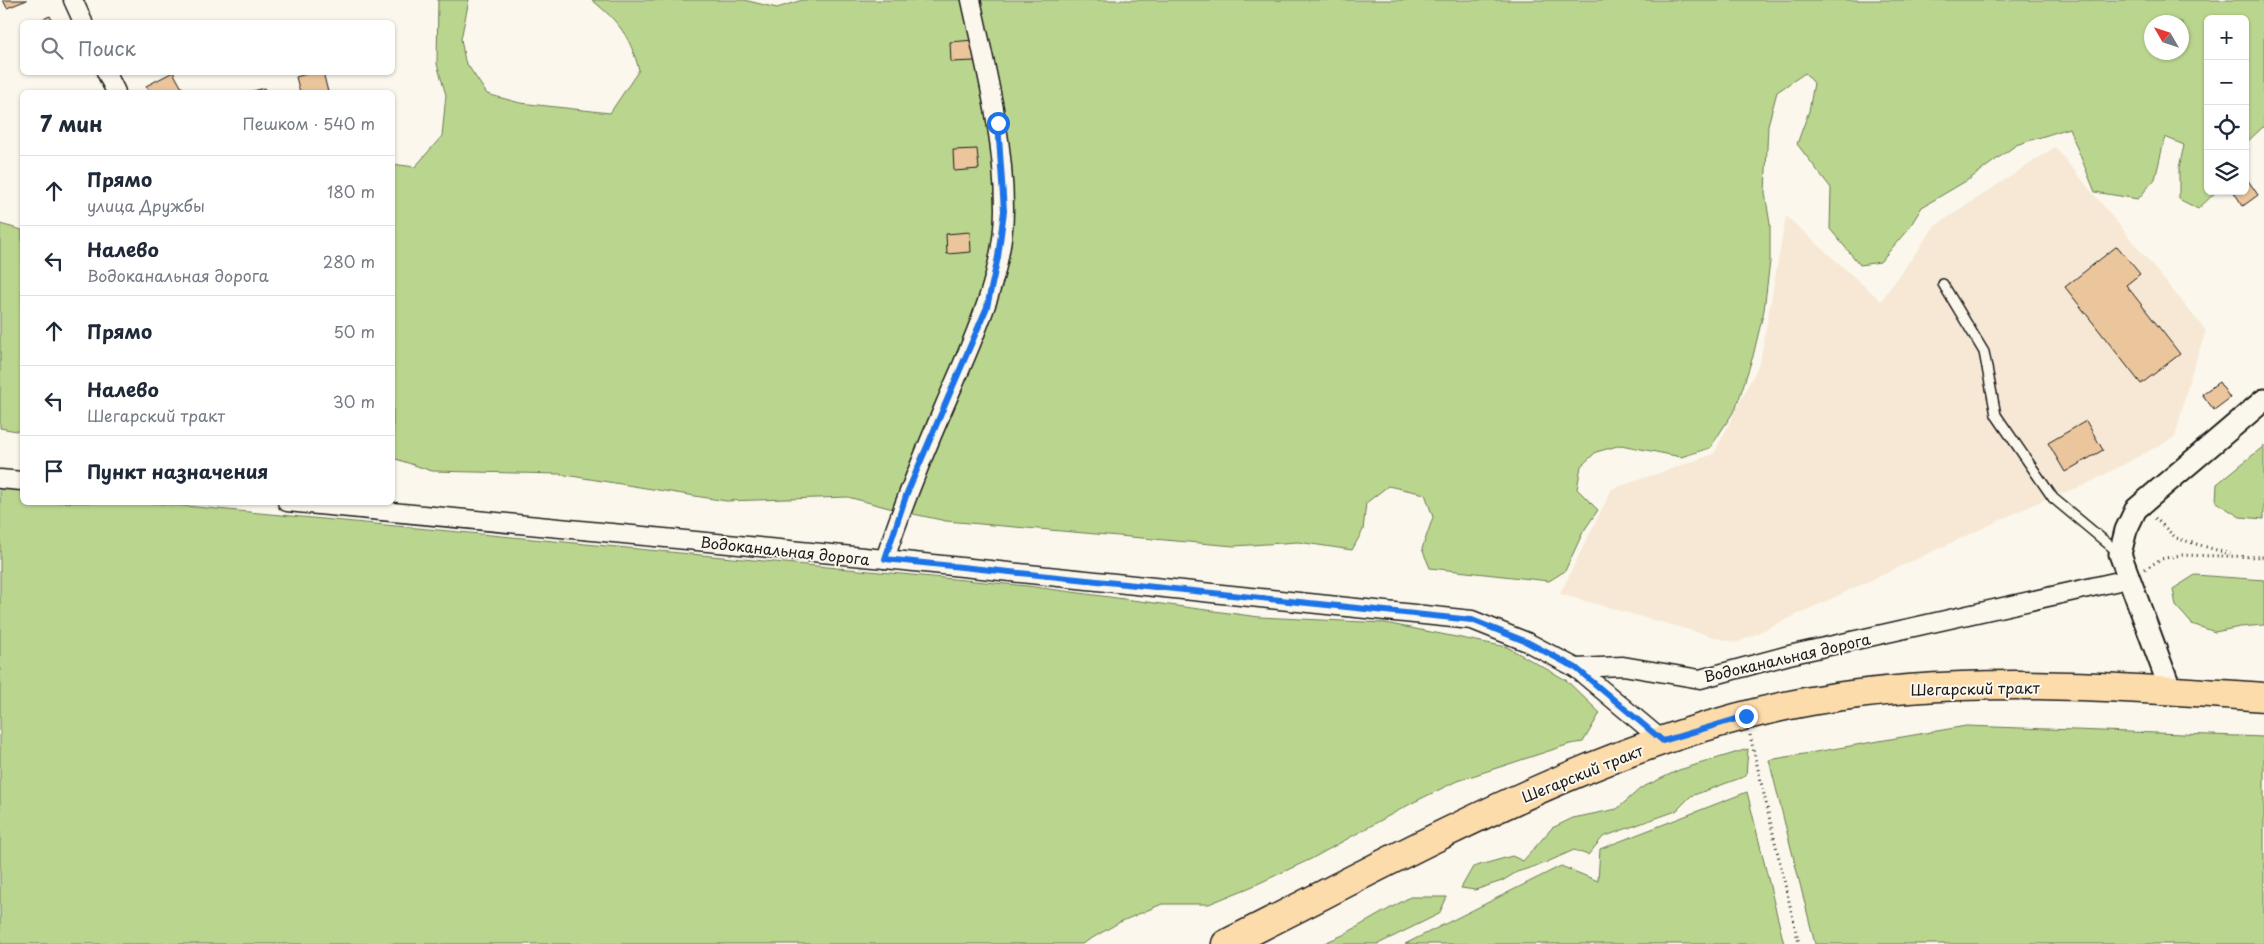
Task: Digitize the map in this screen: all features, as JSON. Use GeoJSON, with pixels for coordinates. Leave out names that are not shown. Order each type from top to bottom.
{"type":"FeatureCollection","features":[{"type":"Feature","properties":{"kind":"main road","name":"Шегарский тракт"},"geometry":{"type":"LineString","coordinates":[[1226,944],[1520,798],[1663,741],[1746,716],[1808,702],[1873,692],[2015,686],[2171,691],[2264,698]]}},
{"type":"Feature","properties":{"kind":"street"},"geometry":{"type":"LineString","coordinates":[[73,0],[82,20]]}},
{"type":"Feature","properties":{"kind":"street"},"geometry":{"type":"LineString","coordinates":[[885,559],[907,493],[987,307],[998,257],[1004,211],[998,123],[971,0]]}},
{"type":"Feature","properties":{"kind":"street"},"geometry":{"type":"LineString","coordinates":[[108,75],[115,90]]}},
{"type":"Feature","properties":{"kind":"street"},"geometry":{"type":"LineString","coordinates":[[2171,691],[2120,554],[2126,530],[2136,510],[2264,400]]}},
{"type":"Feature","properties":{"kind":"street"},"geometry":{"type":"LineString","coordinates":[[0,479],[20,481]]}},
{"type":"Feature","properties":{"kind":"street","name":"Водоканальная дорога"},"geometry":{"type":"LineString","coordinates":[[338,505],[1472,620],[1527,642],[1576,668],[1623,666],[1700,679],[1789,655],[2128,579]]}},
{"type":"Feature","properties":{"kind":"street"},"geometry":{"type":"LineString","coordinates":[[1576,668],[1663,741]]}},
{"type":"Feature","properties":{"kind":"lane"},"geometry":{"type":"LineString","coordinates":[[1943,284],[1984,352],[1996,415],[2053,498],[2120,554]]}},
{"type":"Feature","properties":{"kind":"path"},"geometry":{"type":"LineString","coordinates":[[2136,510],[2158,519],[2176,538],[2236,556]]}},
{"type":"Feature","properties":{"kind":"path"},"geometry":{"type":"LineString","coordinates":[[2128,579],[2161,559],[2180,555],[2264,557]]}},
{"type":"Feature","properties":{"kind":"path"},"geometry":{"type":"LineString","coordinates":[[1746,716],[1799,944]]}},
{"type":"Feature","properties":{"kind":"shaded area"},"geometry":{"type":"Polygon","coordinates":[[[2055,147],[2206,331],[2190,377],[2175,437],[2085,485],[2041,501],[1736,643],[1560,594],[1612,489],[1714,454],[1760,362],[1786,216],[1881,301],[1935,226],[2055,147]]]}},
{"type":"Feature","properties":{"kind":"green space"},"geometry":{"type":"Polygon","coordinates":[[[438,0],[469,0],[461,39],[465,61],[487,94],[520,103],[610,113],[639,70],[632,48],[622,31],[609,15],[592,0],[744,0],[777,8],[802,0],[2264,0],[2264,126],[2249,140],[2249,15],[2204,15],[2204,195],[2213,195],[2198,209],[2179,199],[2179,168],[2184,145],[2165,137],[2155,179],[2138,199],[2095,192],[2069,128],[2016,145],[1971,178],[1922,207],[1909,228],[1880,262],[1860,265],[1830,229],[1831,188],[1797,144],[1809,111],[1814,83],[1805,73],[1777,92],[1768,125],[1765,193],[1770,224],[1770,261],[1764,310],[1753,356],[1736,408],[1710,448],[1681,457],[1621,445],[1596,452],[1581,466],[1577,489],[1598,510],[1583,532],[1565,571],[1549,581],[1430,568],[1422,549],[1433,517],[1425,494],[1388,486],[1366,503],[1363,530],[1352,550],[1298,542],[1234,546],[946,521],[848,497],[726,501],[559,474],[432,471],[395,459],[395,164],[415,167],[442,136],[446,95],[437,64],[438,0]]]}},
{"type":"Feature","properties":{"kind":"green space"},"geometry":{"type":"Polygon","coordinates":[[[0,224],[20,229],[20,432],[0,428],[0,224]]]}},
{"type":"Feature","properties":{"kind":"green space"},"geometry":{"type":"Polygon","coordinates":[[[2264,446],[2264,519],[2240,517],[2216,502],[2217,484],[2264,446]]]}},
{"type":"Feature","properties":{"kind":"green space"},"geometry":{"type":"Polygon","coordinates":[[[0,487],[20,490],[20,505],[175,505],[1027,586],[1259,617],[1385,623],[1507,647],[1566,680],[1600,713],[1583,742],[1570,744],[1457,781],[1412,803],[1311,859],[1253,886],[1209,904],[1162,904],[1120,922],[1082,944],[0,944],[0,487]]]}},
{"type":"Feature","properties":{"kind":"green space"},"geometry":{"type":"Polygon","coordinates":[[[2195,575],[2264,580],[2264,625],[2215,632],[2192,624],[2176,606],[2173,589],[2195,575]]]}},
{"type":"Feature","properties":{"kind":"green space"},"geometry":{"type":"Polygon","coordinates":[[[1966,726],[2264,737],[2264,944],[1815,944],[1769,760],[1966,726]]]}},
{"type":"Feature","properties":{"kind":"green space"},"geometry":{"type":"Polygon","coordinates":[[[1748,749],[1746,776],[1691,796],[1676,811],[1603,837],[1588,855],[1574,850],[1545,863],[1517,872],[1502,881],[1475,890],[1461,888],[1473,867],[1512,856],[1523,861],[1552,828],[1573,818],[1617,809],[1641,788],[1679,770],[1748,749]]]}},
{"type":"Feature","properties":{"kind":"green space"},"geometry":{"type":"Polygon","coordinates":[[[1747,792],[1784,944],[1405,944],[1561,866],[1598,881],[1600,849],[1747,792]]]}},
{"type":"Feature","properties":{"kind":"green space"},"geometry":{"type":"Polygon","coordinates":[[[1410,897],[1447,897],[1439,914],[1378,944],[1322,944],[1343,935],[1410,897]]]}},
{"type":"Feature","properties":{"kind":"building"},"geometry":{"type":"Polygon","coordinates":[[[3,0],[27,0],[7,8],[3,0]]]}},
{"type":"Feature","properties":{"kind":"building"},"geometry":{"type":"Polygon","coordinates":[[[50,16],[52,20],[41,20],[50,16]]]}},
{"type":"Feature","properties":{"kind":"building"},"geometry":{"type":"Polygon","coordinates":[[[974,40],[975,61],[951,62],[950,42],[974,40]]]}},
{"type":"Feature","properties":{"kind":"building"},"geometry":{"type":"Polygon","coordinates":[[[167,75],[175,75],[183,90],[149,90],[146,86],[167,75]]]}},
{"type":"Feature","properties":{"kind":"building"},"geometry":{"type":"Polygon","coordinates":[[[303,75],[324,75],[328,90],[299,90],[296,77],[303,75]]]}},
{"type":"Feature","properties":{"kind":"building"},"geometry":{"type":"Polygon","coordinates":[[[977,149],[979,169],[954,171],[953,150],[977,149]]]}},
{"type":"Feature","properties":{"kind":"building"},"geometry":{"type":"Polygon","coordinates":[[[2249,182],[2258,195],[2243,206],[2236,195],[2249,195],[2249,182]]]}},
{"type":"Feature","properties":{"kind":"building"},"geometry":{"type":"Polygon","coordinates":[[[970,232],[971,252],[947,254],[946,234],[970,232]]]}},
{"type":"Feature","properties":{"kind":"building"},"geometry":{"type":"Polygon","coordinates":[[[2117,246],[2140,274],[2126,285],[2180,354],[2141,384],[2065,287],[2117,246]]]}},
{"type":"Feature","properties":{"kind":"building"},"geometry":{"type":"Polygon","coordinates":[[[2219,382],[2230,398],[2214,410],[2202,394],[2219,382]]]}},
{"type":"Feature","properties":{"kind":"building"},"geometry":{"type":"Polygon","coordinates":[[[2086,421],[2103,450],[2065,472],[2048,443],[2086,421]]]}},
{"type":"Feature","properties":{"kind":"route"},"geometry":{"type":"LineString","coordinates":[[998,123],[1004,211],[998,257],[987,307],[907,493],[885,559],[1472,620],[1527,642],[1576,668],[1663,741],[1746,716]]}}]}
